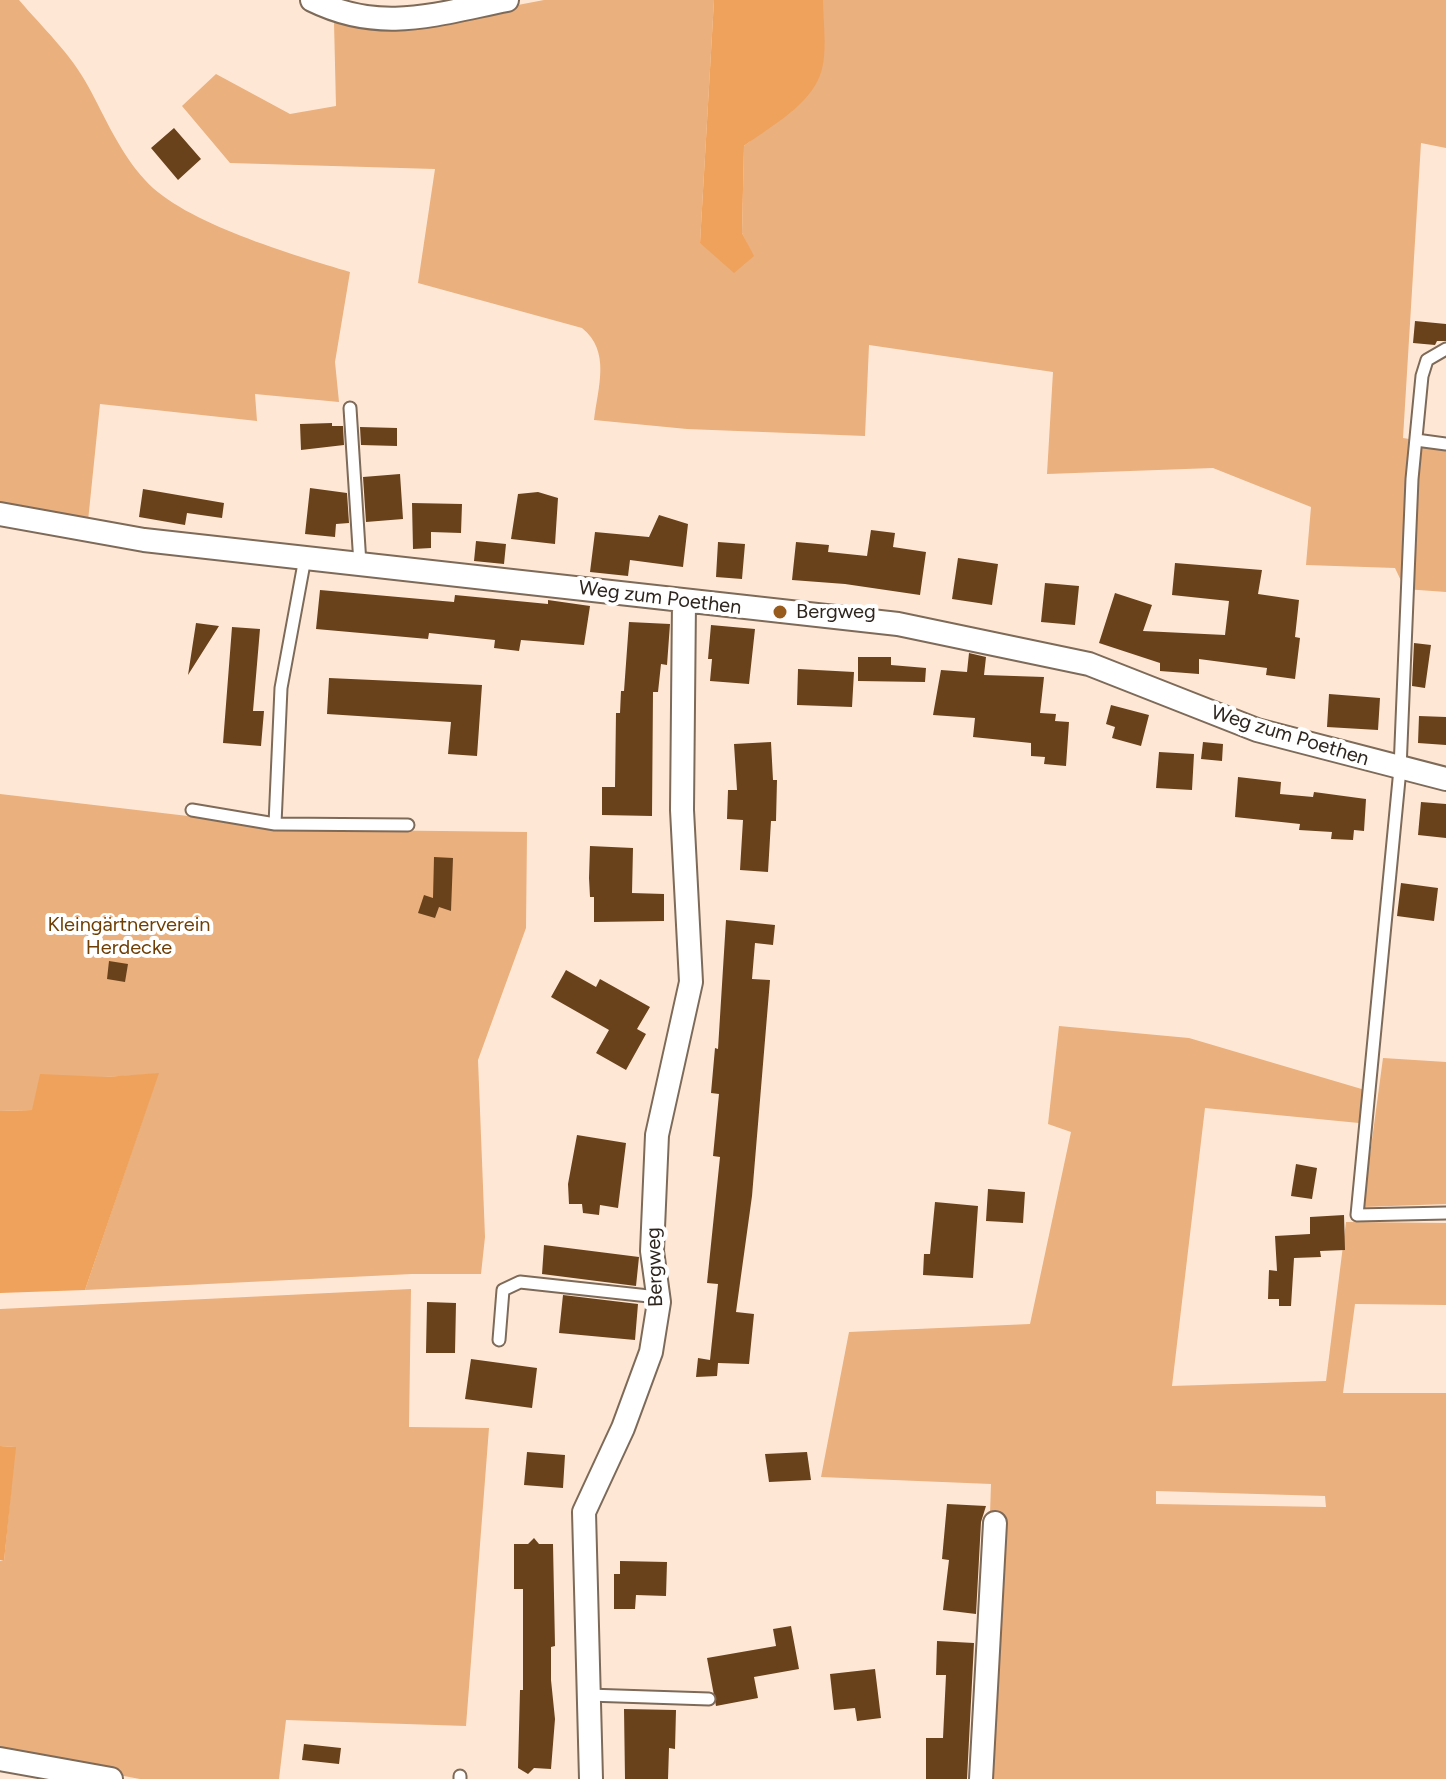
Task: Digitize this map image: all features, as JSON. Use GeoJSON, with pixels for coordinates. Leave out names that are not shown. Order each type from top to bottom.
{"type":"FeatureCollection","features":[{"type":"Feature","properties":{"kind":"street"},"geometry":{"type":"LineString","coordinates":[[312,0],[337,12],[398,22],[507,0]]}},
{"type":"Feature","properties":{"kind":"street","name":"Weg zum Poethen"},"geometry":{"type":"LineString","coordinates":[[0,514],[144,540],[898,624],[1089,664],[1257,730],[1446,779]]}},
{"type":"Feature","properties":{"kind":"street","name":"Bergweg"},"geometry":{"type":"LineString","coordinates":[[591,1779],[584,1512],[623,1428],[651,1352],[658,1297],[652,1251],[657,1135],[691,982],[682,810],[684,601]]}},
{"type":"Feature","properties":{"kind":"street"},"geometry":{"type":"LineString","coordinates":[[981,1779],[995,1523]]}},
{"type":"Feature","properties":{"kind":"street"},"geometry":{"type":"LineString","coordinates":[[0,1759],[111,1779]]}},
{"type":"Feature","properties":{"kind":"lane"},"geometry":{"type":"LineString","coordinates":[[1446,349],[1427,360],[1416,440],[1400,769],[1357,1215],[1446,1213]]}},
{"type":"Feature","properties":{"kind":"lane"},"geometry":{"type":"LineString","coordinates":[[350,408],[360,564]]}},
{"type":"Feature","properties":{"kind":"lane"},"geometry":{"type":"LineString","coordinates":[[1416,440],[1446,444]]}},
{"type":"Feature","properties":{"kind":"lane"},"geometry":{"type":"LineString","coordinates":[[275,824],[281,688],[305,558]]}},
{"type":"Feature","properties":{"kind":"lane"},"geometry":{"type":"LineString","coordinates":[[192,810],[275,824],[408,825]]}},
{"type":"Feature","properties":{"kind":"lane"},"geometry":{"type":"LineString","coordinates":[[499,1340],[503,1290],[520,1282],[658,1297]]}},
{"type":"Feature","properties":{"kind":"lane"},"geometry":{"type":"LineString","coordinates":[[588,1695],[709,1699]]}},
{"type":"Feature","properties":{"kind":"green space"},"geometry":{"type":"Polygon","coordinates":[[[0,0],[19,0],[65,52],[81,74],[128,158],[162,196],[241,236],[350,272],[335,362],[339,402],[255,394],[257,421],[100,404],[88,521],[0,505],[0,0]]]}},
{"type":"Feature","properties":{"kind":"green space"},"geometry":{"type":"Polygon","coordinates":[[[544,0],[714,0],[700,243],[753,256],[742,233],[744,146],[806,96],[822,66],[823,0],[1446,0],[1446,148],[1421,143],[1403,438],[1446,445],[1446,592],[1405,589],[1395,568],[1306,565],[1311,507],[1213,468],[1047,474],[1053,372],[869,345],[865,436],[687,429],[594,420],[600,359],[597,347],[582,328],[418,283],[435,169],[230,163],[182,106],[216,74],[290,114],[336,106],[334,22],[398,28],[544,0]]]}},
{"type":"Feature","properties":{"kind":"green space","name":"Kleingärtnerverein Herdecke"},"geometry":{"type":"Polygon","coordinates":[[[0,794],[222,820],[268,829],[527,832],[526,928],[478,1060],[485,1237],[481,1274],[412,1274],[85,1290],[158,1074],[105,1077],[32,1110],[0,1111],[0,794]]]}},
{"type":"Feature","properties":{"kind":"green space"},"geometry":{"type":"Polygon","coordinates":[[[1059,1026],[1189,1038],[1365,1090],[1359,1123],[1205,1108],[1172,1386],[1326,1381],[1346,1222],[1446,1223],[1446,1305],[1355,1304],[1343,1393],[1446,1393],[1446,1779],[988,1779],[1004,1515],[990,1515],[991,1484],[821,1477],[849,1332],[1030,1324],[1071,1132],[1048,1124],[1059,1026]],[[1156,1491],[1156,1504],[1326,1507],[1325,1496],[1156,1491]]]}},
{"type":"Feature","properties":{"kind":"green space"},"geometry":{"type":"Polygon","coordinates":[[[1383,1058],[1446,1062],[1446,1204],[1363,1207],[1383,1058]]]}},
{"type":"Feature","properties":{"kind":"green space"},"geometry":{"type":"Polygon","coordinates":[[[411,1289],[409,1427],[489,1428],[466,1726],[286,1720],[279,1779],[140,1779],[0,1753],[0,1561],[4,1561],[15,1447],[0,1446],[0,1309],[411,1289]]]}},
{"type":"Feature","properties":{"kind":"shaded area"},"geometry":{"type":"Polygon","coordinates":[[[714,0],[823,0],[824,52],[818,80],[795,109],[744,146],[742,233],[754,256],[734,273],[700,243],[714,0]]]}},
{"type":"Feature","properties":{"kind":"shaded area"},"geometry":{"type":"Polygon","coordinates":[[[159,1073],[85,1290],[0,1293],[0,1111],[32,1110],[40,1074],[105,1077],[159,1073]]]}},
{"type":"Feature","properties":{"kind":"shaded area"},"geometry":{"type":"Polygon","coordinates":[[[0,1446],[16,1447],[4,1561],[0,1560],[0,1446]]]}},
{"type":"Feature","properties":{"kind":"building"},"geometry":{"type":"Polygon","coordinates":[[[174,128],[201,159],[178,180],[151,148],[174,128]]]}},
{"type":"Feature","properties":{"kind":"building"},"geometry":{"type":"Polygon","coordinates":[[[1415,321],[1446,324],[1446,341],[1437,341],[1435,345],[1413,343],[1415,321]]]}},
{"type":"Feature","properties":{"kind":"building"},"geometry":{"type":"Polygon","coordinates":[[[332,423],[332,426],[343,426],[344,445],[301,450],[300,424],[332,423]]]}},
{"type":"Feature","properties":{"kind":"building"},"geometry":{"type":"Polygon","coordinates":[[[360,427],[397,428],[397,446],[361,445],[360,427]]]}},
{"type":"Feature","properties":{"kind":"building"},"geometry":{"type":"Polygon","coordinates":[[[400,474],[403,519],[366,522],[363,477],[400,474]]]}},
{"type":"Feature","properties":{"kind":"building"},"geometry":{"type":"Polygon","coordinates":[[[310,488],[347,493],[349,523],[336,524],[335,537],[305,534],[310,488]]]}},
{"type":"Feature","properties":{"kind":"building"},"geometry":{"type":"Polygon","coordinates":[[[143,489],[224,503],[222,518],[187,513],[185,525],[139,517],[143,489]]]}},
{"type":"Feature","properties":{"kind":"building"},"geometry":{"type":"Polygon","coordinates":[[[538,492],[558,498],[555,544],[511,539],[518,494],[538,492]]]}},
{"type":"Feature","properties":{"kind":"building"},"geometry":{"type":"Polygon","coordinates":[[[412,503],[462,504],[461,533],[431,532],[431,548],[413,549],[412,503]]]}},
{"type":"Feature","properties":{"kind":"building"},"geometry":{"type":"Polygon","coordinates":[[[659,515],[688,524],[683,567],[630,560],[628,576],[590,572],[595,532],[649,537],[659,515]]]}},
{"type":"Feature","properties":{"kind":"building"},"geometry":{"type":"Polygon","coordinates":[[[871,530],[895,533],[893,547],[926,552],[920,595],[792,580],[796,542],[829,545],[828,552],[867,556],[871,530]]]}},
{"type":"Feature","properties":{"kind":"building"},"geometry":{"type":"Polygon","coordinates":[[[476,541],[506,544],[504,564],[474,561],[476,541]]]}},
{"type":"Feature","properties":{"kind":"building"},"geometry":{"type":"Polygon","coordinates":[[[718,542],[745,544],[742,579],[716,577],[718,542]]]}},
{"type":"Feature","properties":{"kind":"building"},"geometry":{"type":"Polygon","coordinates":[[[958,558],[998,564],[992,605],[952,599],[958,558]]]}},
{"type":"Feature","properties":{"kind":"building"},"geometry":{"type":"Polygon","coordinates":[[[1175,563],[1262,570],[1258,594],[1299,600],[1295,637],[1300,638],[1295,679],[1266,675],[1267,668],[1199,659],[1199,674],[1160,671],[1160,663],[1099,643],[1115,593],[1152,605],[1143,631],[1225,635],[1229,601],[1172,595],[1175,563]]]}},
{"type":"Feature","properties":{"kind":"building"},"geometry":{"type":"Polygon","coordinates":[[[1045,583],[1079,586],[1075,625],[1041,622],[1045,583]]]}},
{"type":"Feature","properties":{"kind":"building"},"geometry":{"type":"Polygon","coordinates":[[[320,590],[454,602],[455,595],[548,604],[548,600],[590,606],[584,645],[521,640],[519,651],[494,648],[495,640],[429,633],[428,639],[316,629],[320,590]]]}},
{"type":"Feature","properties":{"kind":"building"},"geometry":{"type":"Polygon","coordinates":[[[629,622],[670,624],[667,665],[661,664],[658,692],[653,692],[652,816],[602,815],[602,787],[615,787],[616,713],[620,713],[621,691],[624,691],[629,622]]]}},
{"type":"Feature","properties":{"kind":"building"},"geometry":{"type":"Polygon","coordinates":[[[196,623],[219,626],[188,675],[196,623]]]}},
{"type":"Feature","properties":{"kind":"building"},"geometry":{"type":"Polygon","coordinates":[[[711,625],[755,629],[749,684],[710,681],[711,625]]]}},
{"type":"Feature","properties":{"kind":"building"},"geometry":{"type":"Polygon","coordinates":[[[232,627],[260,629],[253,711],[264,711],[261,746],[223,743],[232,627]]]}},
{"type":"Feature","properties":{"kind":"building"},"geometry":{"type":"Polygon","coordinates":[[[1414,643],[1431,645],[1425,688],[1412,686],[1414,643]]]}},
{"type":"Feature","properties":{"kind":"building"},"geometry":{"type":"Polygon","coordinates":[[[969,653],[986,657],[984,675],[1044,677],[1040,713],[1056,714],[1055,721],[1069,722],[1066,766],[1044,764],[1045,757],[1031,756],[1031,743],[973,737],[975,718],[933,715],[941,670],[967,672],[969,653]]]}},
{"type":"Feature","properties":{"kind":"building"},"geometry":{"type":"Polygon","coordinates":[[[858,657],[891,657],[891,665],[926,668],[925,682],[858,681],[858,657]]]}},
{"type":"Feature","properties":{"kind":"building"},"geometry":{"type":"Polygon","coordinates":[[[798,669],[854,672],[852,707],[797,705],[798,669]]]}},
{"type":"Feature","properties":{"kind":"building"},"geometry":{"type":"Polygon","coordinates":[[[329,678],[482,685],[477,756],[448,754],[451,722],[327,714],[329,678]]]}},
{"type":"Feature","properties":{"kind":"building"},"geometry":{"type":"Polygon","coordinates":[[[1329,694],[1380,698],[1378,730],[1327,727],[1329,694]]]}},
{"type":"Feature","properties":{"kind":"building"},"geometry":{"type":"Polygon","coordinates":[[[1111,705],[1149,715],[1141,746],[1112,738],[1115,727],[1106,724],[1111,705]]]}},
{"type":"Feature","properties":{"kind":"building"},"geometry":{"type":"Polygon","coordinates":[[[1419,716],[1446,717],[1446,745],[1418,743],[1419,716]]]}},
{"type":"Feature","properties":{"kind":"building"},"geometry":{"type":"Polygon","coordinates":[[[771,742],[773,780],[777,780],[776,821],[771,821],[768,872],[740,870],[743,820],[727,819],[728,790],[737,790],[734,744],[771,742]]]}},
{"type":"Feature","properties":{"kind":"building"},"geometry":{"type":"Polygon","coordinates":[[[1203,742],[1223,744],[1222,761],[1201,759],[1203,742]]]}},
{"type":"Feature","properties":{"kind":"building"},"geometry":{"type":"Polygon","coordinates":[[[1159,752],[1194,754],[1192,790],[1156,788],[1159,752]]]}},
{"type":"Feature","properties":{"kind":"building"},"geometry":{"type":"Polygon","coordinates":[[[1238,777],[1281,782],[1280,794],[1313,797],[1314,792],[1366,799],[1364,831],[1354,830],[1353,840],[1331,839],[1332,832],[1299,830],[1300,824],[1235,817],[1238,777]]]}},
{"type":"Feature","properties":{"kind":"building"},"geometry":{"type":"Polygon","coordinates":[[[1421,802],[1446,804],[1446,838],[1418,835],[1421,802]]]}},
{"type":"Feature","properties":{"kind":"building"},"geometry":{"type":"Polygon","coordinates":[[[590,846],[633,848],[632,893],[664,894],[664,921],[594,922],[594,897],[590,897],[589,878],[590,846]]]}},
{"type":"Feature","properties":{"kind":"building"},"geometry":{"type":"Polygon","coordinates":[[[434,857],[453,858],[451,911],[439,907],[435,918],[418,913],[424,895],[433,898],[434,857]]]}},
{"type":"Feature","properties":{"kind":"building"},"geometry":{"type":"Polygon","coordinates":[[[1401,883],[1438,888],[1434,921],[1397,916],[1401,883]]]}},
{"type":"Feature","properties":{"kind":"building"},"geometry":{"type":"Polygon","coordinates":[[[726,920],[775,925],[773,945],[755,943],[752,979],[770,980],[752,1196],[736,1312],[754,1314],[749,1364],[718,1363],[717,1376],[696,1377],[698,1358],[710,1360],[718,1284],[707,1283],[720,1157],[713,1156],[719,1094],[711,1093],[715,1048],[718,1049],[726,920]]]}},
{"type":"Feature","properties":{"kind":"building"},"geometry":{"type":"Polygon","coordinates":[[[109,961],[128,964],[125,982],[107,979],[109,961]]]}},
{"type":"Feature","properties":{"kind":"building"},"geometry":{"type":"Polygon","coordinates":[[[566,970],[596,987],[600,979],[650,1007],[637,1029],[646,1034],[626,1070],[596,1053],[609,1030],[551,997],[566,970]]]}},
{"type":"Feature","properties":{"kind":"building"},"geometry":{"type":"Polygon","coordinates":[[[577,1135],[626,1143],[618,1208],[600,1205],[599,1215],[583,1213],[582,1204],[569,1204],[568,1184],[577,1135]]]}},
{"type":"Feature","properties":{"kind":"building"},"geometry":{"type":"Polygon","coordinates":[[[1296,1164],[1317,1168],[1312,1199],[1291,1196],[1296,1164]]]}},
{"type":"Feature","properties":{"kind":"building"},"geometry":{"type":"Polygon","coordinates":[[[988,1189],[1025,1192],[1023,1223],[986,1221],[988,1189]]]}},
{"type":"Feature","properties":{"kind":"building"},"geometry":{"type":"Polygon","coordinates":[[[935,1202],[978,1206],[973,1278],[923,1275],[924,1254],[930,1254],[935,1202]]]}},
{"type":"Feature","properties":{"kind":"building"},"geometry":{"type":"Polygon","coordinates":[[[1344,1215],[1345,1250],[1320,1251],[1321,1257],[1294,1258],[1291,1306],[1279,1306],[1279,1299],[1268,1299],[1269,1270],[1277,1271],[1275,1236],[1310,1234],[1310,1217],[1344,1215]]]}},
{"type":"Feature","properties":{"kind":"building"},"geometry":{"type":"Polygon","coordinates":[[[544,1245],[639,1257],[636,1286],[542,1274],[544,1245]]]}},
{"type":"Feature","properties":{"kind":"building"},"geometry":{"type":"Polygon","coordinates":[[[563,1295],[638,1304],[635,1340],[559,1333],[563,1295]]]}},
{"type":"Feature","properties":{"kind":"building"},"geometry":{"type":"Polygon","coordinates":[[[427,1302],[456,1303],[455,1353],[426,1353],[427,1302]]]}},
{"type":"Feature","properties":{"kind":"building"},"geometry":{"type":"Polygon","coordinates":[[[471,1359],[537,1368],[532,1408],[465,1399],[471,1359]]]}},
{"type":"Feature","properties":{"kind":"building"},"geometry":{"type":"Polygon","coordinates":[[[527,1452],[565,1455],[563,1488],[524,1485],[527,1452]]]}},
{"type":"Feature","properties":{"kind":"building"},"geometry":{"type":"Polygon","coordinates":[[[807,1452],[811,1480],[769,1482],[765,1454],[807,1452]]]}},
{"type":"Feature","properties":{"kind":"building"},"geometry":{"type":"Polygon","coordinates":[[[947,1504],[986,1506],[981,1522],[976,1614],[943,1610],[949,1560],[942,1559],[947,1504]]]}},
{"type":"Feature","properties":{"kind":"building"},"geometry":{"type":"Polygon","coordinates":[[[534,1538],[539,1544],[553,1544],[555,1646],[551,1647],[551,1680],[555,1719],[551,1769],[534,1768],[528,1774],[518,1768],[520,1690],[523,1690],[523,1589],[514,1589],[514,1544],[528,1544],[534,1538]]]}},
{"type":"Feature","properties":{"kind":"building"},"geometry":{"type":"Polygon","coordinates":[[[620,1561],[667,1562],[666,1596],[636,1595],[635,1609],[614,1609],[614,1574],[620,1574],[620,1561]]]}},
{"type":"Feature","properties":{"kind":"building"},"geometry":{"type":"Polygon","coordinates":[[[791,1626],[799,1669],[754,1677],[758,1698],[716,1706],[707,1658],[776,1646],[773,1629],[791,1626]]]}},
{"type":"Feature","properties":{"kind":"building"},"geometry":{"type":"Polygon","coordinates":[[[937,1641],[974,1643],[967,1779],[926,1779],[926,1738],[943,1738],[946,1675],[936,1675],[937,1641]]]}},
{"type":"Feature","properties":{"kind":"building"},"geometry":{"type":"Polygon","coordinates":[[[875,1669],[881,1718],[857,1721],[855,1708],[834,1710],[830,1674],[875,1669]]]}},
{"type":"Feature","properties":{"kind":"building"},"geometry":{"type":"Polygon","coordinates":[[[624,1709],[676,1710],[675,1749],[669,1748],[668,1779],[625,1779],[624,1709]]]}},
{"type":"Feature","properties":{"kind":"building"},"geometry":{"type":"Polygon","coordinates":[[[304,1744],[341,1748],[339,1764],[302,1760],[304,1744]]]}},
{"type":"Feature","properties":{"kind":"place","name":"Bergweg"},"geometry":{"type":"Point","coordinates":[780,612]}}]}
